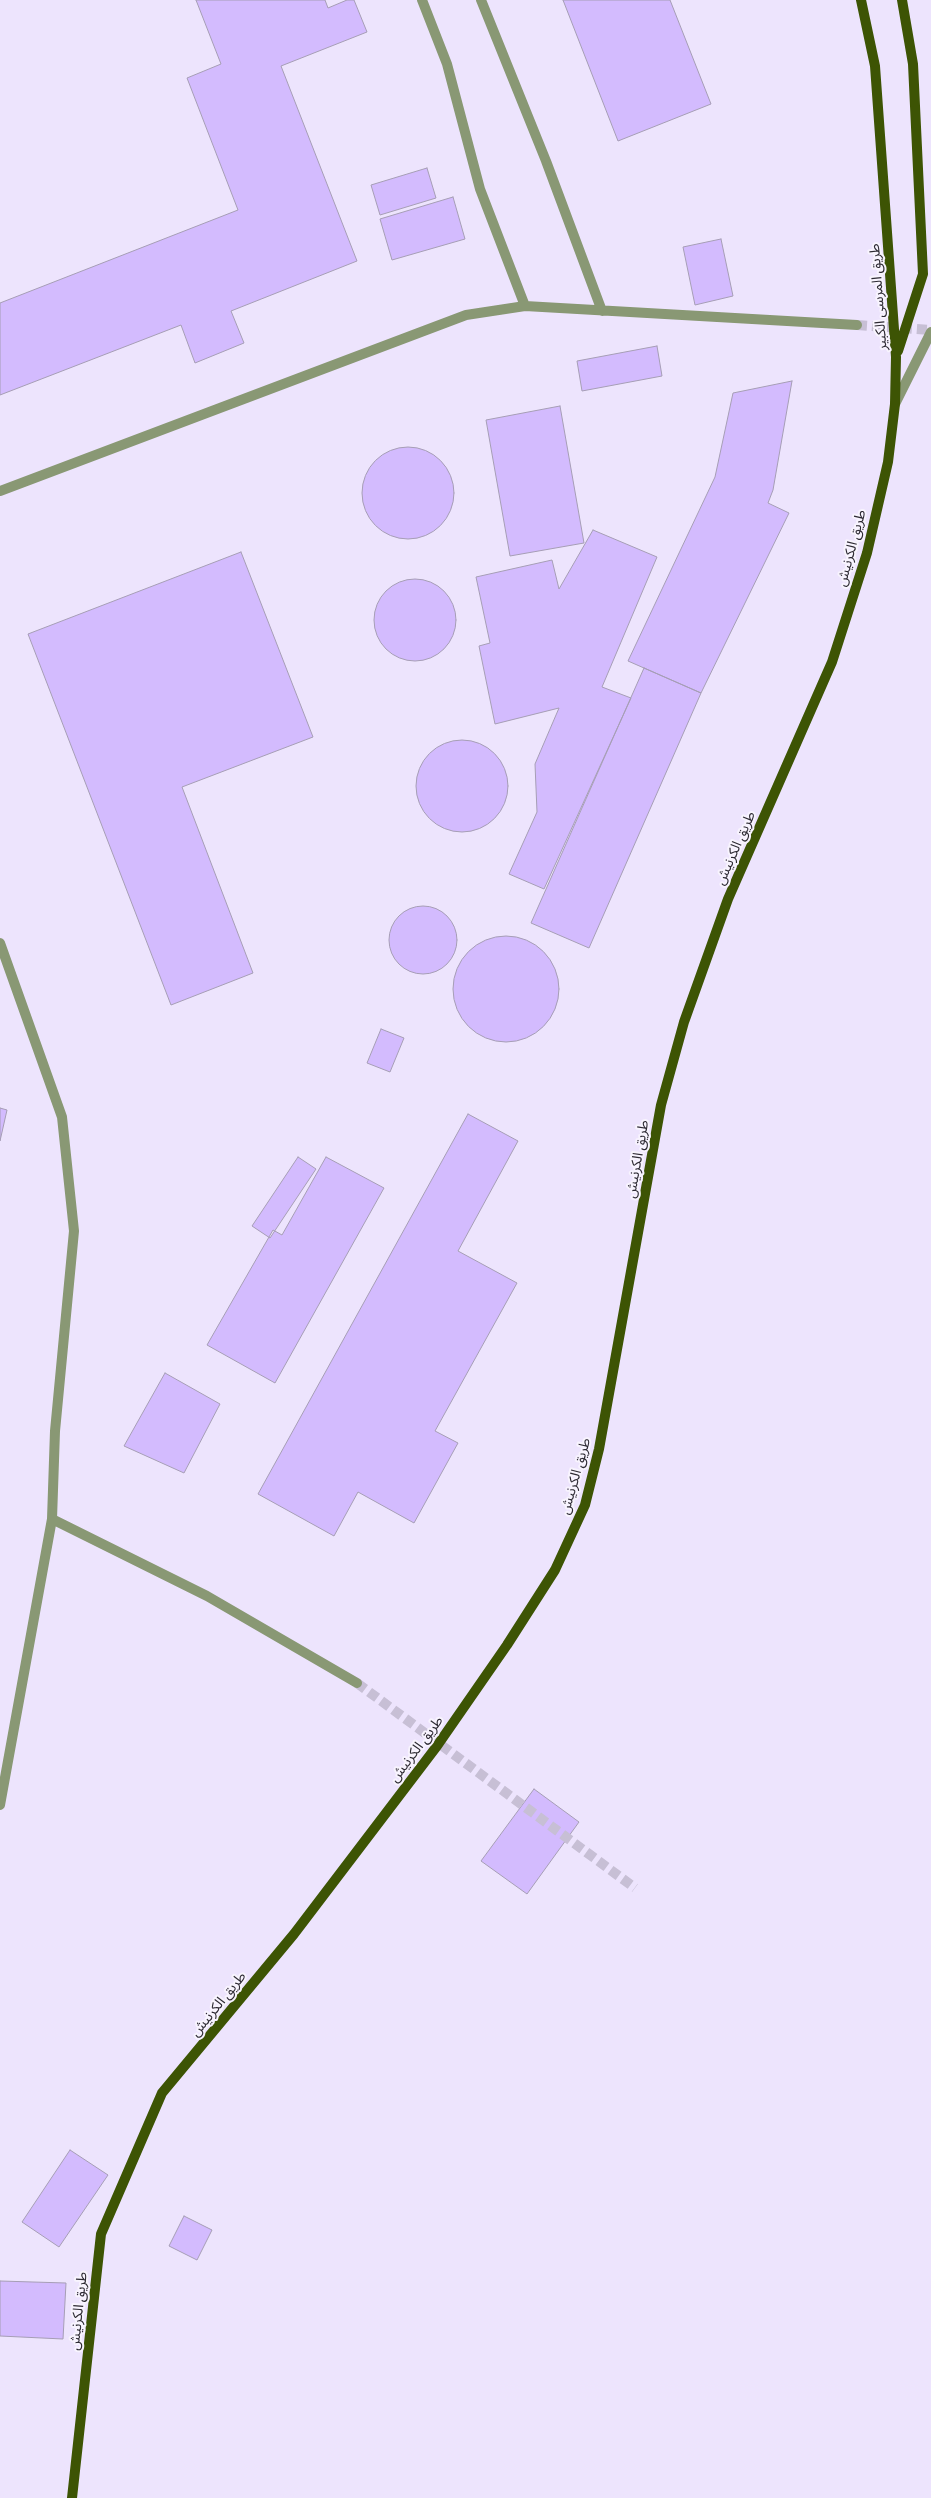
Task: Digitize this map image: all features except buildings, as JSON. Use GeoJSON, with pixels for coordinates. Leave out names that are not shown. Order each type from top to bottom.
{"type":"FeatureCollection","features":[{"type":"Feature","properties":{"kind":"main road","name":"طريق المرسى الكبير"},"geometry":{"type":"LineString","coordinates":[[861,0],[875,66],[896,357]]}},
{"type":"Feature","properties":{"kind":"main road","name":"طريق المرسى الكبير"},"geometry":{"type":"LineString","coordinates":[[896,357],[922,274],[913,64],[902,0]]}},
{"type":"Feature","properties":{"kind":"main road","name":"طريق الكرنيش"},"geometry":{"type":"LineString","coordinates":[[72,2498],[101,2234],[162,2093],[294,1934],[437,1746],[507,1645],[555,1570],[585,1505],[599,1449],[661,1105],[684,1022],[728,899],[832,662],[867,553],[888,462],[895,404],[896,357]]}},
{"type":"Feature","properties":{"kind":"street"},"geometry":{"type":"LineString","coordinates":[[422,0],[447,64],[480,189],[525,306]]}},
{"type":"Feature","properties":{"kind":"street"},"geometry":{"type":"LineString","coordinates":[[481,0],[546,161],[602,311]]}},
{"type":"Feature","properties":{"kind":"street"},"geometry":{"type":"LineString","coordinates":[[0,491],[466,315],[525,306],[857,325]]}},
{"type":"Feature","properties":{"kind":"street"},"geometry":{"type":"LineString","coordinates":[[895,404],[931,332]]}},
{"type":"Feature","properties":{"kind":"street"},"geometry":{"type":"LineString","coordinates":[[0,943],[62,1117],[74,1230],[55,1431],[52,1519],[0,1805]]}},
{"type":"Feature","properties":{"kind":"street"},"geometry":{"type":"LineString","coordinates":[[52,1519],[207,1596],[357,1684]]}},
{"type":"Feature","properties":{"kind":"tunnel"},"geometry":{"type":"LineString","coordinates":[[857,325],[931,330]]}},
{"type":"Feature","properties":{"kind":"tunnel"},"geometry":{"type":"LineString","coordinates":[[357,1683],[635,1888]]}}]}
